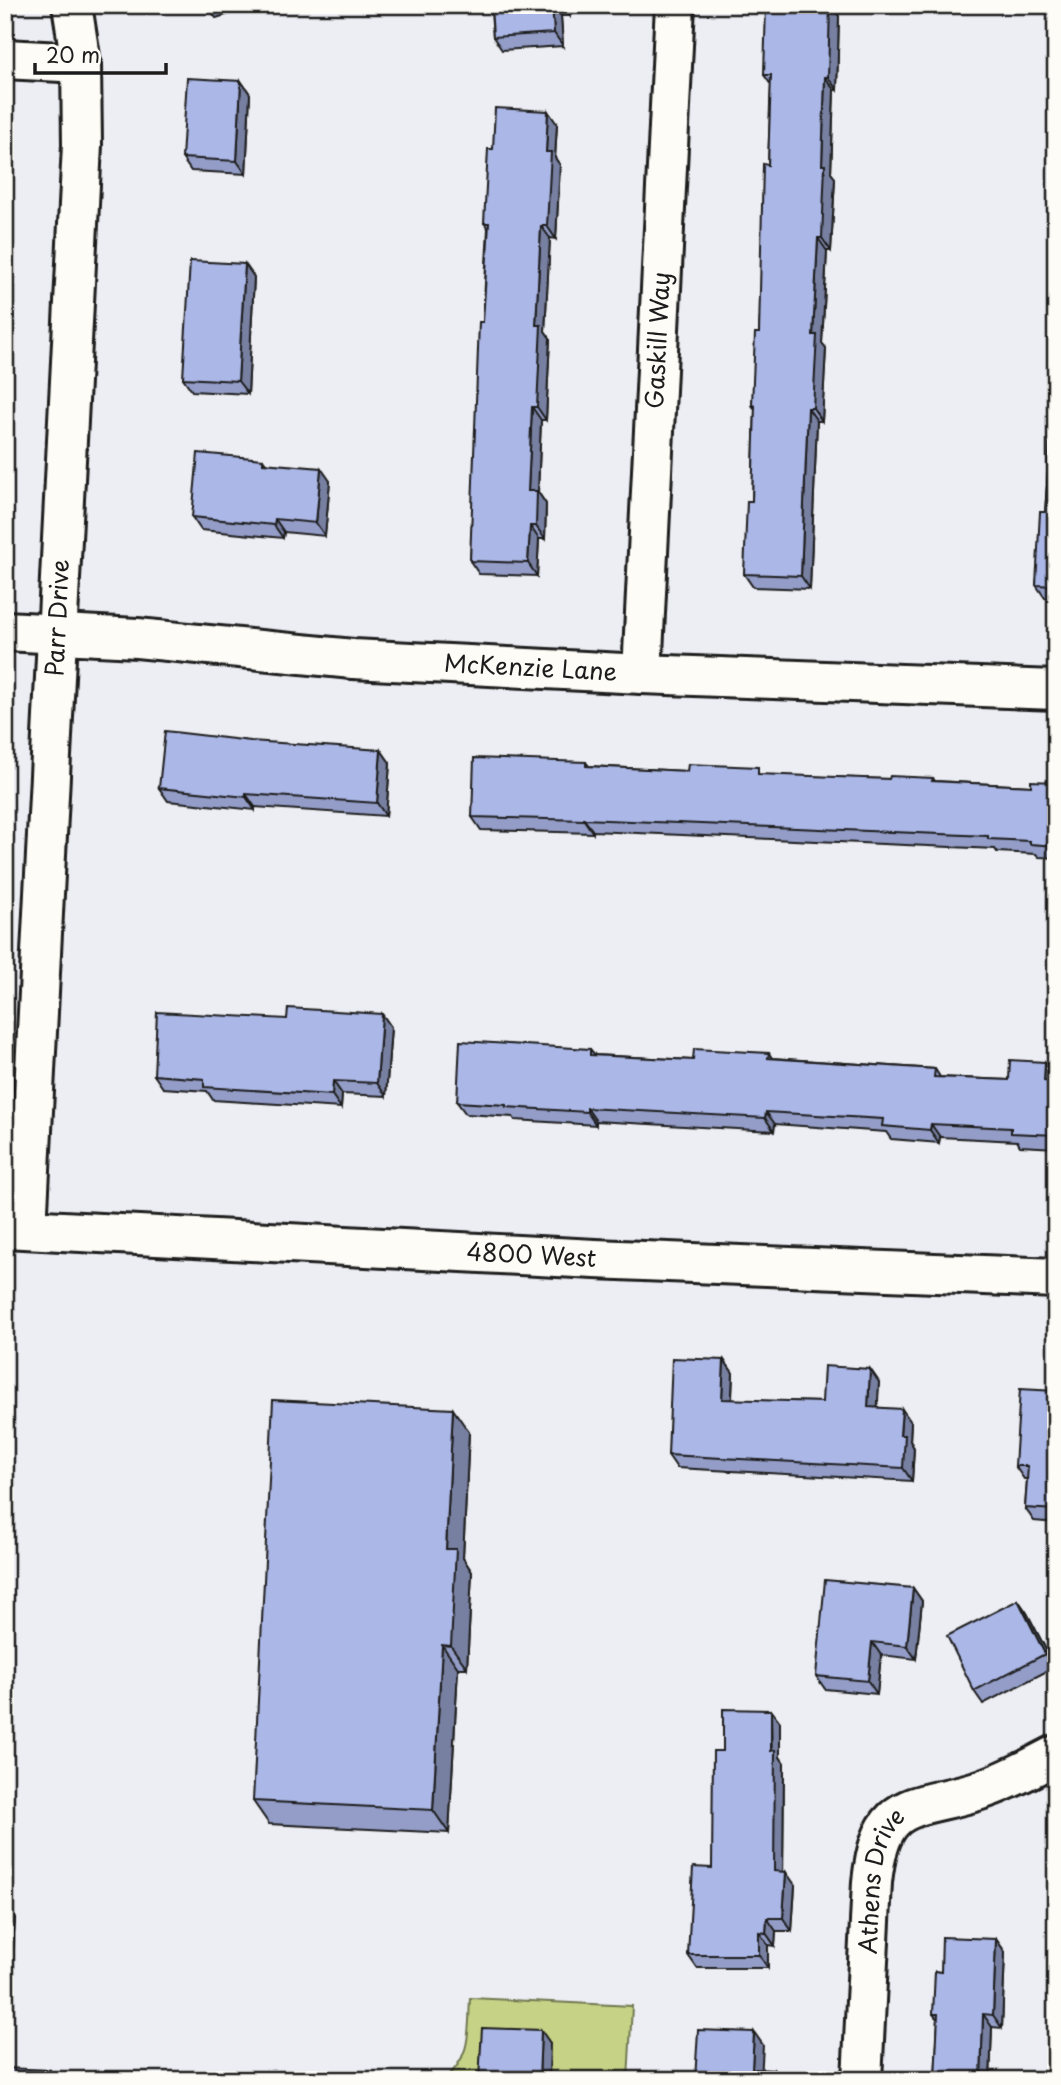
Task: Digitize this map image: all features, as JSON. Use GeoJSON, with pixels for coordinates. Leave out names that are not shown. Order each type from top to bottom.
{"type":"FeatureCollection","features":[{"type":"Feature","properties":{"kind":"street","name":"Parr Drive"},"geometry":{"type":"LineString","coordinates":[[16,1229],[57,634],[82,145],[81,63],[72,5]]}},
{"type":"Feature","properties":{"kind":"street","name":"Gaskill Way"},"geometry":{"type":"LineString","coordinates":[[642,674],[675,5]]}},
{"type":"Feature","properties":{"kind":"street"},"geometry":{"type":"LineString","coordinates":[[5,60],[81,63]]}},
{"type":"Feature","properties":{"kind":"street","name":"McKenzie Lane"},"geometry":{"type":"LineString","coordinates":[[5,631],[146,639],[353,659],[642,674],[1056,690]]}},
{"type":"Feature","properties":{"kind":"street","name":"4800 West"},"geometry":{"type":"LineString","coordinates":[[16,1229],[586,1259],[1056,1278]]}},
{"type":"Feature","properties":{"kind":"street","name":"Athens Drive"},"geometry":{"type":"LineString","coordinates":[[862,2080],[872,1882],[875,1852],[883,1831],[899,1814],[916,1806],[980,1790],[1056,1755]]}},
{"type":"Feature","properties":{"kind":"green space"},"geometry":{"type":"Polygon","coordinates":[[[470,1998],[632,2006],[628,2080],[444,2080],[460,2062],[467,2043],[470,1998]]]}},
{"type":"Feature","properties":{"kind":"building"},"geometry":{"type":"Polygon","coordinates":[[[491,5],[552,5],[554,33],[493,37],[491,5]]]}},
{"type":"Feature","properties":{"kind":"building"},"geometry":{"type":"Polygon","coordinates":[[[766,5],[830,5],[828,77],[825,77],[822,238],[818,238],[813,335],[817,335],[813,408],[808,408],[801,576],[744,574],[747,501],[752,501],[755,406],[752,405],[755,333],[759,333],[763,164],[768,165],[771,75],[764,75],[766,5]]]}},
{"type":"Feature","properties":{"kind":"building"},"geometry":{"type":"Polygon","coordinates":[[[187,78],[241,81],[237,161],[182,158],[187,78]]]}},
{"type":"Feature","properties":{"kind":"building"},"geometry":{"type":"Polygon","coordinates":[[[495,108],[548,111],[546,152],[551,152],[547,226],[541,226],[536,325],[541,325],[537,407],[532,407],[528,491],[537,491],[536,526],[530,526],[528,563],[470,561],[479,322],[483,322],[489,223],[484,223],[488,149],[493,149],[495,108]]]}},
{"type":"Feature","properties":{"kind":"building"},"geometry":{"type":"Polygon","coordinates":[[[1056,207],[1056,250],[1053,250],[1056,207]]]}},
{"type":"Feature","properties":{"kind":"building"},"geometry":{"type":"Polygon","coordinates":[[[190,261],[245,264],[238,381],[183,378],[190,261]]]}},
{"type":"Feature","properties":{"kind":"building"},"geometry":{"type":"Polygon","coordinates":[[[1056,304],[1056,586],[1036,585],[1040,512],[1045,512],[1048,472],[1056,304]]]}},
{"type":"Feature","properties":{"kind":"building"},"geometry":{"type":"Polygon","coordinates":[[[198,453],[321,468],[316,523],[275,519],[274,525],[192,517],[198,453]]]}},
{"type":"Feature","properties":{"kind":"building"},"geometry":{"type":"Polygon","coordinates":[[[165,731],[251,741],[381,750],[377,803],[246,794],[246,797],[159,788],[165,731]]]}},
{"type":"Feature","properties":{"kind":"building"},"geometry":{"type":"Polygon","coordinates":[[[474,758],[586,762],[586,766],[687,771],[688,764],[758,767],[758,774],[889,779],[890,776],[1031,786],[1031,781],[1056,782],[1056,846],[1030,844],[1030,841],[988,839],[988,836],[584,819],[472,817],[474,758]]]}},
{"type":"Feature","properties":{"kind":"building"},"geometry":{"type":"Polygon","coordinates":[[[288,1008],[382,1014],[377,1083],[333,1081],[332,1095],[204,1087],[204,1079],[154,1075],[157,1012],[287,1019],[288,1008]]]}},
{"type":"Feature","properties":{"kind":"building"},"geometry":{"type":"Polygon","coordinates":[[[460,1041],[590,1049],[590,1055],[693,1060],[694,1049],[769,1053],[768,1058],[935,1069],[934,1077],[1009,1080],[1010,1060],[1045,1062],[1044,1081],[1056,1082],[1056,1135],[1011,1133],[1011,1128],[931,1124],[930,1130],[882,1126],[883,1119],[766,1112],[765,1118],[587,1108],[587,1112],[457,1102],[460,1041]]]}},
{"type":"Feature","properties":{"kind":"building"},"geometry":{"type":"Polygon","coordinates":[[[672,1358],[724,1360],[722,1399],[822,1402],[824,1366],[870,1369],[868,1407],[902,1409],[900,1435],[905,1435],[903,1468],[668,1455],[672,1358]]]}},
{"type":"Feature","properties":{"kind":"building"},"geometry":{"type":"Polygon","coordinates":[[[1020,1389],[1056,1391],[1056,1510],[1025,1508],[1028,1466],[1015,1466],[1020,1389]]]}},
{"type":"Feature","properties":{"kind":"building"},"geometry":{"type":"Polygon","coordinates":[[[273,1400],[453,1409],[446,1549],[456,1549],[451,1646],[442,1645],[433,1810],[253,1801],[273,1400]]]}},
{"type":"Feature","properties":{"kind":"building"},"geometry":{"type":"Polygon","coordinates":[[[825,1580],[913,1588],[907,1646],[872,1642],[868,1681],[816,1676],[825,1580]]]}},
{"type":"Feature","properties":{"kind":"building"},"geometry":{"type":"Polygon","coordinates":[[[1018,1600],[1045,1654],[974,1691],[947,1636],[1018,1600]]]}},
{"type":"Feature","properties":{"kind":"building"},"geometry":{"type":"Polygon","coordinates":[[[723,1709],[771,1710],[771,1751],[775,1750],[774,1871],[786,1872],[783,1918],[767,1918],[766,1933],[759,1932],[759,1955],[688,1955],[693,1867],[712,1868],[713,1751],[723,1751],[723,1709]]]}},
{"type":"Feature","properties":{"kind":"building"},"geometry":{"type":"Polygon","coordinates":[[[5,1911],[10,1912],[7,1958],[5,1958],[5,1911]]]}},
{"type":"Feature","properties":{"kind":"building"},"geometry":{"type":"Polygon","coordinates":[[[942,1937],[996,1939],[993,2015],[983,2014],[981,2080],[935,2080],[938,2014],[933,2014],[935,1971],[941,1972],[942,1937]]]}},
{"type":"Feature","properties":{"kind":"building"},"geometry":{"type":"Polygon","coordinates":[[[482,2028],[541,2030],[539,2080],[479,2080],[482,2028]]]}},
{"type":"Feature","properties":{"kind":"building"},"geometry":{"type":"Polygon","coordinates":[[[698,2030],[754,2032],[752,2069],[774,2070],[774,2080],[695,2080],[698,2030]]]}},
{"type":"Feature","properties":{"kind":"building"},"geometry":{"type":"Polygon","coordinates":[[[5,2068],[50,2070],[50,2080],[5,2080],[5,2068]]]}}]}
